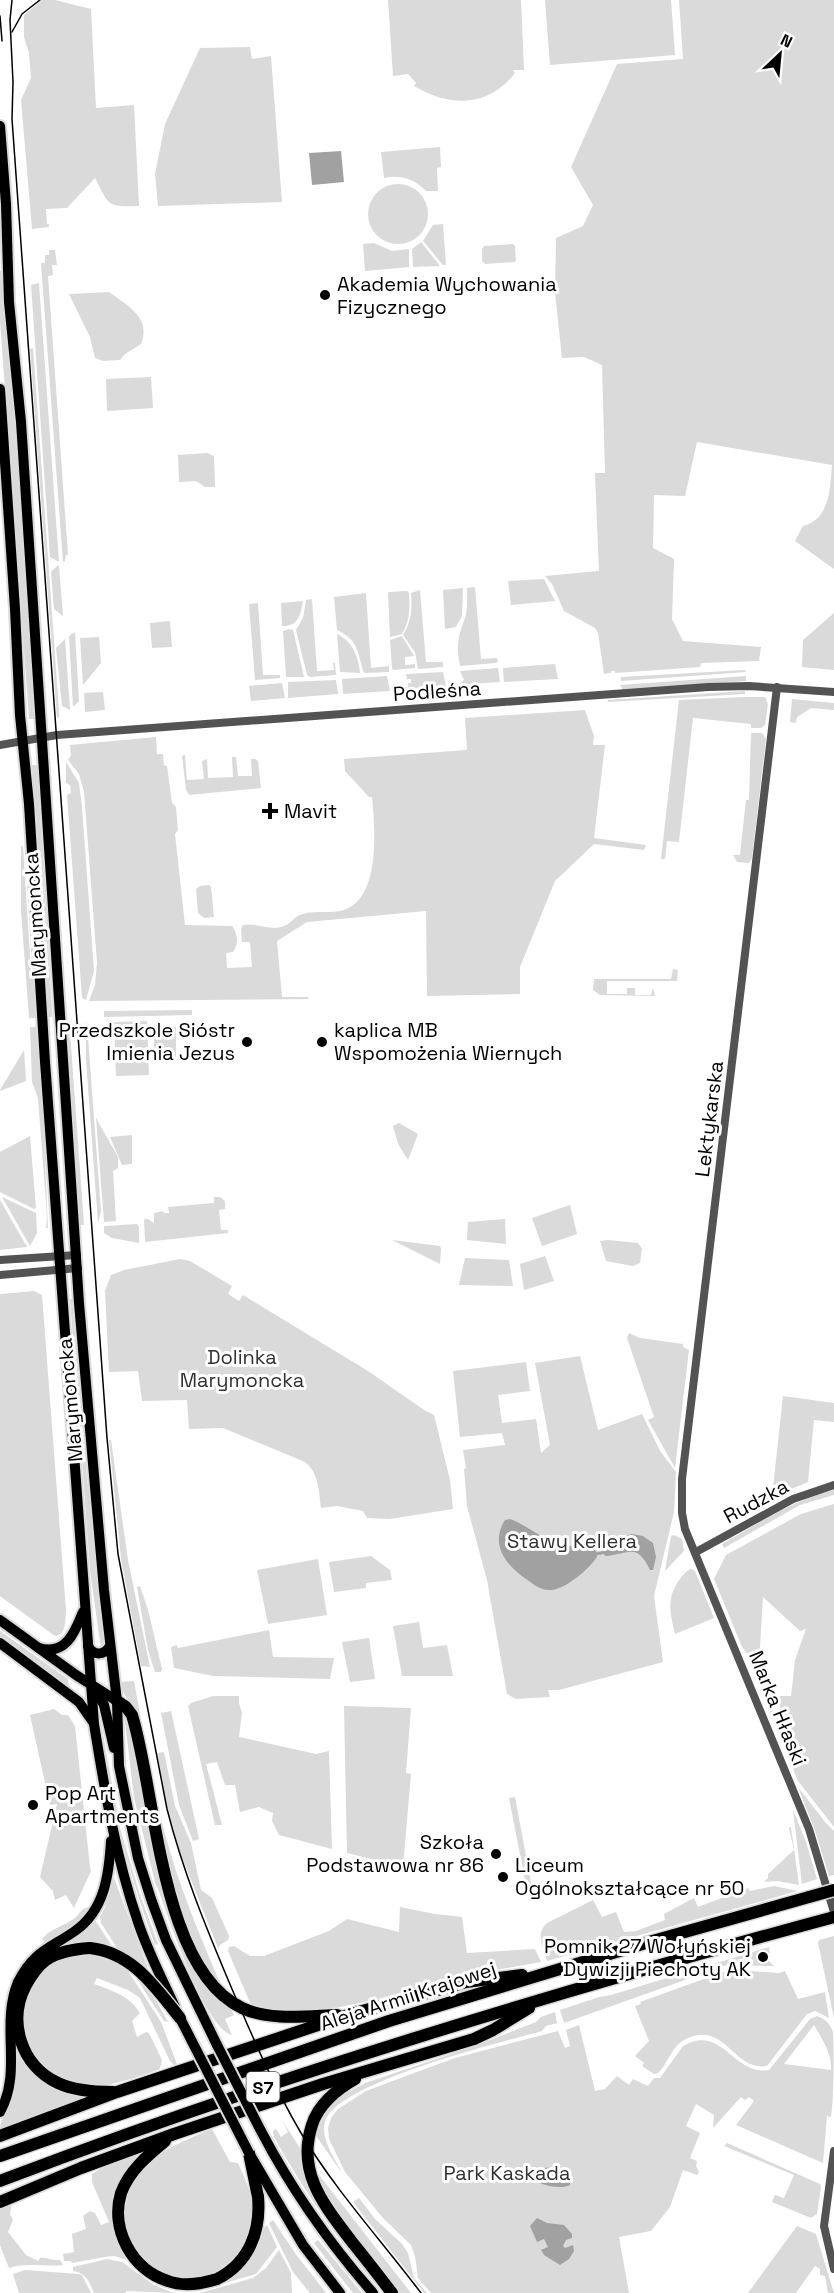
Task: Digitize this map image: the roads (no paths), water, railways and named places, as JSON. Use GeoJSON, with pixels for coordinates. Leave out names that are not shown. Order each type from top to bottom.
{"type":"FeatureCollection","features":[{"type":"Feature","properties":{"kind":"highway"},"geometry":{"type":"LineString","coordinates":[[117,1701],[130,1710],[137,1730],[167,1882],[178,1919],[192,1954],[213,1986],[232,2002],[251,2011],[310,2017],[348,2014]]}},
{"type":"Feature","properties":{"kind":"highway","name":"Aleja Armii Krajowej"},"geometry":{"type":"LineString","coordinates":[[0,2156],[389,2021],[555,1970],[834,1890]]}},
{"type":"Feature","properties":{"kind":"highway","name":"S7"},"geometry":{"type":"LineString","coordinates":[[0,2181],[158,2122],[461,2023],[834,1917]]}},
{"type":"Feature","properties":{"kind":"highway"},"geometry":{"type":"LineString","coordinates":[[117,2092],[72,2088],[48,2078],[28,2058],[18,2032],[18,2007],[22,1994],[39,1967],[46,1960],[67,1951],[90,1948],[111,1952],[134,1965],[180,2018]]}},
{"type":"Feature","properties":{"kind":"highway"},"geometry":{"type":"LineString","coordinates":[[0,2136],[117,2092],[348,2014],[466,1982],[555,1970]]}},
{"type":"Feature","properties":{"kind":"highway"},"geometry":{"type":"LineString","coordinates":[[0,2202],[81,2168],[174,2134],[323,2084],[364,2074],[474,2039],[493,2031],[540,2001]]}},
{"type":"Feature","properties":{"kind":"highway"},"geometry":{"type":"LineString","coordinates":[[364,2074],[344,2085],[320,2109],[314,2119],[307,2142],[307,2161],[311,2178],[321,2200],[392,2293]]}},
{"type":"Feature","properties":{"kind":"highway"},"geometry":{"type":"LineString","coordinates":[[174,2134],[144,2159],[126,2183],[119,2205],[121,2233],[128,2250],[155,2276],[168,2282],[183,2284],[217,2279],[227,2275],[243,2260],[255,2238],[259,2205],[249,2152]]}},
{"type":"Feature","properties":{"kind":"main road","name":"Marymoncka"},"geometry":{"type":"LineString","coordinates":[[0,126],[4,238],[21,422],[77,1255],[110,1646],[117,1701],[119,1766]]}},
{"type":"Feature","properties":{"kind":"main road","name":"Marymoncka"},"geometry":{"type":"LineString","coordinates":[[0,389],[15,609],[16,663],[30,824],[94,1724],[111,1828]]}},
{"type":"Feature","properties":{"kind":"main road"},"geometry":{"type":"LineString","coordinates":[[39,1648],[52,1650],[66,1643],[77,1628],[85,1607]]}},
{"type":"Feature","properties":{"kind":"main road"},"geometry":{"type":"LineString","coordinates":[[0,1620],[117,1701]]}},
{"type":"Feature","properties":{"kind":"main road"},"geometry":{"type":"LineString","coordinates":[[0,1643],[79,1702],[94,1724]]}},
{"type":"Feature","properties":{"kind":"main road"},"geometry":{"type":"LineString","coordinates":[[88,1646],[93,1652],[100,1653],[106,1651],[110,1646]]}},
{"type":"Feature","properties":{"kind":"main road"},"geometry":{"type":"LineString","coordinates":[[92,1685],[104,1705],[138,1858],[166,1940],[274,2156],[325,2236],[373,2293]]}},
{"type":"Feature","properties":{"kind":"main road"},"geometry":{"type":"LineString","coordinates":[[111,1828],[147,1946],[180,2018],[249,2152],[303,2246],[340,2293]]}},
{"type":"Feature","properties":{"kind":"main road"},"geometry":{"type":"LineString","coordinates":[[0,2112],[10,2080],[8,2016],[14,1990],[35,1957],[81,1926],[98,1905],[110,1862],[111,1828]]}},
{"type":"Feature","properties":{"kind":"street","name":"Podleśna"},"geometry":{"type":"LineString","coordinates":[[0,745],[42,736],[708,687],[777,687],[834,692]]}},
{"type":"Feature","properties":{"kind":"street","name":"Lektykarska"},"geometry":{"type":"LineString","coordinates":[[696,1552],[684,1521],[682,1479],[777,687]]}},
{"type":"Feature","properties":{"kind":"street"},"geometry":{"type":"LineString","coordinates":[[0,1260],[77,1255]]}},
{"type":"Feature","properties":{"kind":"street"},"geometry":{"type":"LineString","coordinates":[[0,1275],[78,1268]]}},
{"type":"Feature","properties":{"kind":"street","name":"Rudzka"},"geometry":{"type":"LineString","coordinates":[[696,1552],[798,1496],[834,1485]]}},
{"type":"Feature","properties":{"kind":"street","name":"Marka Hłaski"},"geometry":{"type":"LineString","coordinates":[[696,1552],[809,1829],[834,1912]]}},
{"type":"Feature","properties":{"kind":"street"},"geometry":{"type":"LineString","coordinates":[[834,2151],[824,2226],[834,2269]]}},
{"type":"Feature","properties":{"kind":"waterway"},"geometry":{"type":"LineString","coordinates":[[596,1554],[606,1552]]}},
{"type":"Feature","properties":{"kind":"tram line"},"geometry":{"type":"LineString","coordinates":[[12,0],[10,20],[12,119],[107,1438],[118,1554],[167,1809],[188,1878],[214,1945],[264,2062],[301,2133],[343,2195],[421,2293]]}},
{"type":"Feature","properties":{"kind":"tram line"},"geometry":{"type":"LineString","coordinates":[[12,32],[22,14],[40,0]]}},
{"type":"Feature","properties":{"kind":"tram line"},"geometry":{"type":"LineString","coordinates":[[0,16],[2,41]]}},
{"type":"Feature","properties":{"kind":"place","name":"Akademia Wychowania Fizycznego"},"geometry":{"type":"Point","coordinates":[325,295]}},
{"type":"Feature","properties":{"kind":"place","name":"Mavit"},"geometry":{"type":"Point","coordinates":[270,811]}},
{"type":"Feature","properties":{"kind":"place","name":"Przedszkole Sióstr Imienia Jezus"},"geometry":{"type":"Point","coordinates":[247,1042]}},
{"type":"Feature","properties":{"kind":"place","name":"kaplica MB Wspomożenia Wiernych"},"geometry":{"type":"Point","coordinates":[322,1042]}},
{"type":"Feature","properties":{"kind":"place","name":"Pop Art Apartments"},"geometry":{"type":"Point","coordinates":[33,1805]}},
{"type":"Feature","properties":{"kind":"place","name":"Szkoła Podstawowa nr 86"},"geometry":{"type":"Point","coordinates":[496,1854]}},
{"type":"Feature","properties":{"kind":"place","name":"Liceum Ogólnokształcące nr 50"},"geometry":{"type":"Point","coordinates":[503,1877]}},
{"type":"Feature","properties":{"kind":"place","name":"Pomnik 27 Wołyńskiej Dywizji Piechoty AK"},"geometry":{"type":"Point","coordinates":[763,1957]}},
{"type":"Feature","properties":{"kind":"park label","name":"Dolinka Marymoncka"},"geometry":{"type":"Point","coordinates":[242,1368]}},
{"type":"Feature","properties":{"kind":"park label","name":"Stawy Kellera"},"geometry":{"type":"Point","coordinates":[572,1541]}},
{"type":"Feature","properties":{"kind":"park label","name":"Park Kaskada"},"geometry":{"type":"Point","coordinates":[507,2173]}}]}
